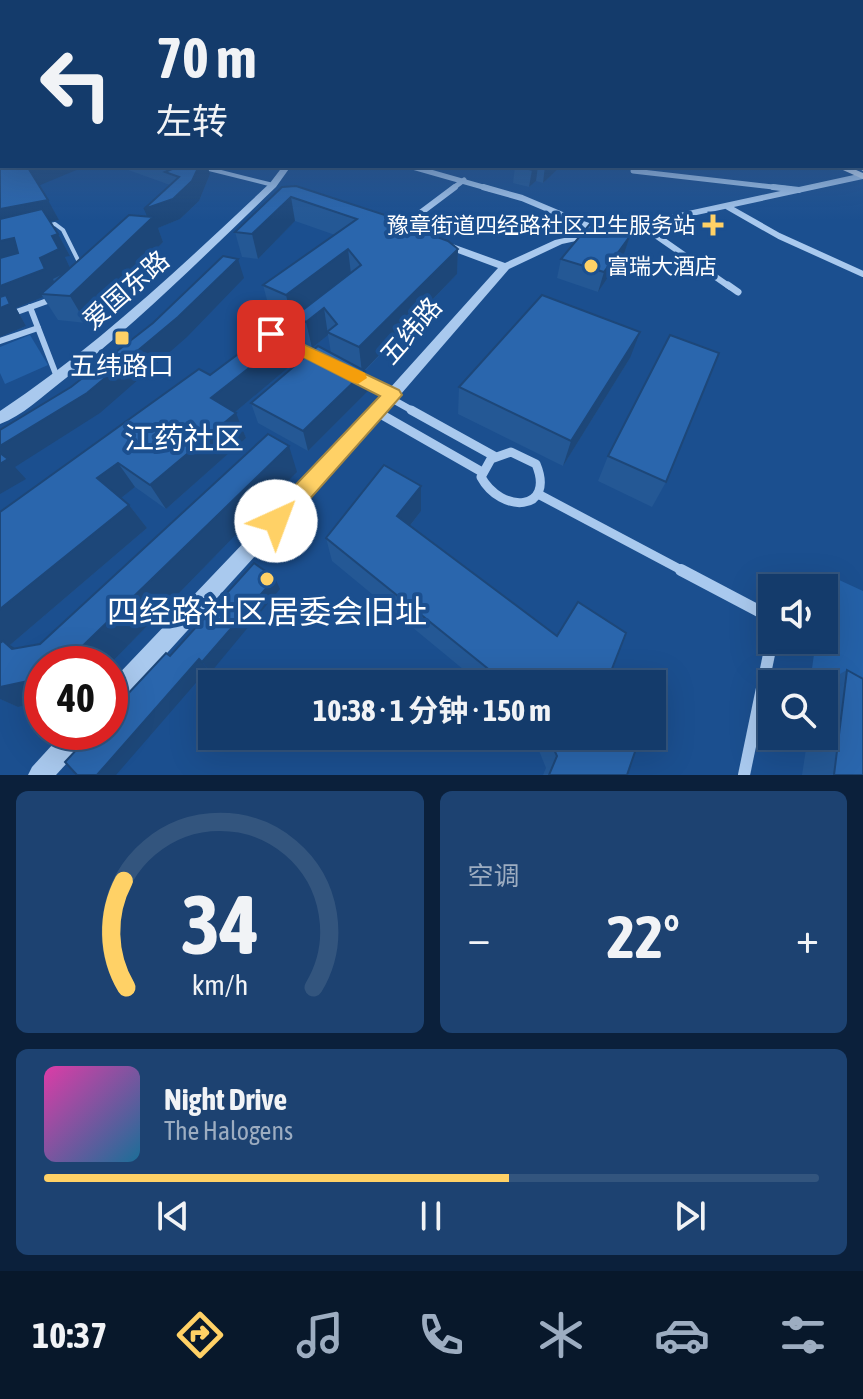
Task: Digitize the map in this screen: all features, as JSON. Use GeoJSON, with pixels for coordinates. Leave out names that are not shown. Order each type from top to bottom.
{"type":"FeatureCollection","features":[{"type":"Feature","properties":{"kind":"main road"},"geometry":{"type":"LineString","coordinates":[[844,168],[863,176]]}},
{"type":"Feature","properties":{"kind":"street"},"geometry":{"type":"LineString","coordinates":[[205,168],[287,190]]}},
{"type":"Feature","properties":{"kind":"street"},"geometry":{"type":"LineString","coordinates":[[273,185],[286,168]]}},
{"type":"Feature","properties":{"kind":"street"},"geometry":{"type":"LineString","coordinates":[[417,168],[522,198],[603,232]]}},
{"type":"Feature","properties":{"kind":"street"},"geometry":{"type":"LineString","coordinates":[[633,171],[800,191]]}},
{"type":"Feature","properties":{"kind":"street"},"geometry":{"type":"LineString","coordinates":[[429,239],[505,267],[559,242],[863,176]]}},
{"type":"Feature","properties":{"kind":"street"},"geometry":{"type":"LineString","coordinates":[[399,229],[464,180]]}},
{"type":"Feature","properties":{"kind":"street","name":"爱国东路"},"geometry":{"type":"LineString","coordinates":[[0,418],[118,329],[273,185]]}},
{"type":"Feature","properties":{"kind":"street"},"geometry":{"type":"LineString","coordinates":[[728,207],[779,236],[863,274]]}},
{"type":"Feature","properties":{"kind":"street"},"geometry":{"type":"LineString","coordinates":[[385,224],[414,234]]}},
{"type":"Feature","properties":{"kind":"street"},"geometry":{"type":"LineString","coordinates":[[641,225],[738,292]]}},
{"type":"Feature","properties":{"kind":"street","name":"五纬路"},"geometry":{"type":"LineString","coordinates":[[128,680],[377,412],[505,267]]}},
{"type":"Feature","properties":{"kind":"street"},"geometry":{"type":"LineString","coordinates":[[391,396],[494,456],[521,454],[536,464],[543,479],[543,488],[521,504],[499,500],[484,486],[482,472],[494,456]]}},
{"type":"Feature","properties":{"kind":"street"},"geometry":{"type":"LineString","coordinates":[[377,412],[482,472]]}},
{"type":"Feature","properties":{"kind":"street"},"geometry":{"type":"LineString","coordinates":[[538,494],[758,611]]}},
{"type":"Feature","properties":{"kind":"street"},"geometry":{"type":"LineString","coordinates":[[744,775],[769,654]]}},
{"type":"Feature","properties":{"kind":"street"},"geometry":{"type":"LineString","coordinates":[[40,775],[63,750]]}},
{"type":"Feature","properties":{"kind":"lane"},"geometry":{"type":"LineString","coordinates":[[42,228],[55,224],[63,230],[81,263],[76,272]]}},
{"type":"Feature","properties":{"kind":"lane"},"geometry":{"type":"LineString","coordinates":[[0,318],[63,296]]}},
{"type":"Feature","properties":{"kind":"lane"},"geometry":{"type":"LineString","coordinates":[[30,307],[57,377]]}},
{"type":"Feature","properties":{"kind":"lane"},"geometry":{"type":"LineString","coordinates":[[0,341],[38,328]]}},
{"type":"Feature","properties":{"kind":"lane"},"geometry":{"type":"LineString","coordinates":[[352,375],[391,396]]}},
{"type":"Feature","properties":{"kind":"shaded area"},"geometry":{"type":"Polygon","coordinates":[[[30,335],[48,365],[5,384],[0,373],[0,347],[30,335]]]}},
{"type":"Feature","properties":{"kind":"shaded area"},"geometry":{"type":"Polygon","coordinates":[[[838,579],[863,591],[863,712],[838,694],[838,670],[812,670],[814,654],[838,654],[838,579]]]}},
{"type":"Feature","properties":{"kind":"building"},"geometry":{"type":"Polygon","coordinates":[[[0,168],[28,168],[48,200],[0,209],[0,168]]]}},
{"type":"Feature","properties":{"kind":"building"},"geometry":{"type":"Polygon","coordinates":[[[169,168],[198,168],[192,181],[173,199],[144,209],[179,177],[165,172],[172,169],[169,168]]]}},
{"type":"Feature","properties":{"kind":"building"},"geometry":{"type":"Polygon","coordinates":[[[296,186],[391,217],[388,219],[448,241],[458,249],[359,347],[327,332],[337,324],[324,308],[306,322],[295,316],[361,265],[348,249],[286,295],[263,285],[357,219],[291,197],[252,234],[235,232],[282,187],[296,186]]]}},
{"type":"Feature","properties":{"kind":"building"},"geometry":{"type":"Polygon","coordinates":[[[42,209],[58,234],[52,236],[59,249],[40,258],[45,269],[0,286],[0,258],[18,253],[14,238],[0,241],[0,219],[42,209]]]}},
{"type":"Feature","properties":{"kind":"building"},"geometry":{"type":"Polygon","coordinates":[[[129,215],[153,217],[70,296],[41,294],[129,215]]]}},
{"type":"Feature","properties":{"kind":"building"},"geometry":{"type":"Polygon","coordinates":[[[590,224],[630,236],[604,272],[561,259],[590,224]]]}},
{"type":"Feature","properties":{"kind":"building"},"geometry":{"type":"Polygon","coordinates":[[[223,256],[238,259],[178,317],[87,393],[0,446],[0,430],[71,387],[153,323],[223,256]]]}},
{"type":"Feature","properties":{"kind":"building"},"geometry":{"type":"Polygon","coordinates":[[[6,295],[10,304],[0,308],[0,297],[6,295]]]}},
{"type":"Feature","properties":{"kind":"building"},"geometry":{"type":"Polygon","coordinates":[[[542,295],[640,332],[571,441],[459,387],[542,295]]]}},
{"type":"Feature","properties":{"kind":"building"},"geometry":{"type":"Polygon","coordinates":[[[277,325],[296,331],[211,398],[236,413],[150,485],[118,463],[97,478],[129,505],[0,609],[0,512],[199,369],[210,375],[277,325]]]}},
{"type":"Feature","properties":{"kind":"building"},"geometry":{"type":"Polygon","coordinates":[[[670,335],[719,353],[666,482],[608,456],[670,335]]]}},
{"type":"Feature","properties":{"kind":"building"},"geometry":{"type":"Polygon","coordinates":[[[318,346],[365,371],[303,431],[251,403],[318,346]]]}},
{"type":"Feature","properties":{"kind":"building"},"geometry":{"type":"Polygon","coordinates":[[[268,434],[289,446],[83,646],[29,646],[40,644],[268,434]]]}},
{"type":"Feature","properties":{"kind":"building"},"geometry":{"type":"Polygon","coordinates":[[[0,453],[8,459],[0,464],[0,453]]]}},
{"type":"Feature","properties":{"kind":"building"},"geometry":{"type":"Polygon","coordinates":[[[384,465],[421,486],[397,516],[557,636],[578,602],[626,633],[611,670],[490,670],[326,538],[384,465]]]}},
{"type":"Feature","properties":{"kind":"building"},"geometry":{"type":"Polygon","coordinates":[[[254,563],[275,578],[202,662],[199,659],[128,740],[128,694],[166,653],[170,656],[254,563]]]}},
{"type":"Feature","properties":{"kind":"building"},"geometry":{"type":"Polygon","coordinates":[[[3,641],[12,649],[24,647],[24,682],[0,687],[0,643],[3,641]]]}},
{"type":"Feature","properties":{"kind":"building"},"geometry":{"type":"Polygon","coordinates":[[[847,670],[863,679],[863,775],[834,775],[847,670]]]}},
{"type":"Feature","properties":{"kind":"building"},"geometry":{"type":"Polygon","coordinates":[[[76,750],[119,750],[97,775],[77,775],[65,762],[76,750]]]}},
{"type":"Feature","properties":{"kind":"building"},"geometry":{"type":"Polygon","coordinates":[[[554,750],[636,750],[627,775],[549,775],[557,756],[554,750]]]}},
{"type":"Feature","properties":{"kind":"slow traffic"},"geometry":{"type":"LineString","coordinates":[[303,350],[358,378]]}},
{"type":"Feature","properties":{"kind":"place","name":"豫章街道四经路社区卫生服务站"},"geometry":{"type":"Point","coordinates":[713,225]}},
{"type":"Feature","properties":{"kind":"place","name":"富瑞大酒店"},"geometry":{"type":"Point","coordinates":[591,266]}},
{"type":"Feature","properties":{"kind":"place","name":"五纬路口"},"geometry":{"type":"Point","coordinates":[122,338]}},
{"type":"Feature","properties":{"kind":"place","name":"四经路社区居委会旧址"},"geometry":{"type":"Point","coordinates":[267,579]}},
{"type":"Feature","properties":{"kind":"district","name":"江药社区"},"geometry":{"type":"Point","coordinates":[184,438]}},
{"type":"Feature","properties":{"kind":"route"},"geometry":{"type":"LineString","coordinates":[[271,334],[393,395],[276,521]]}}]}
